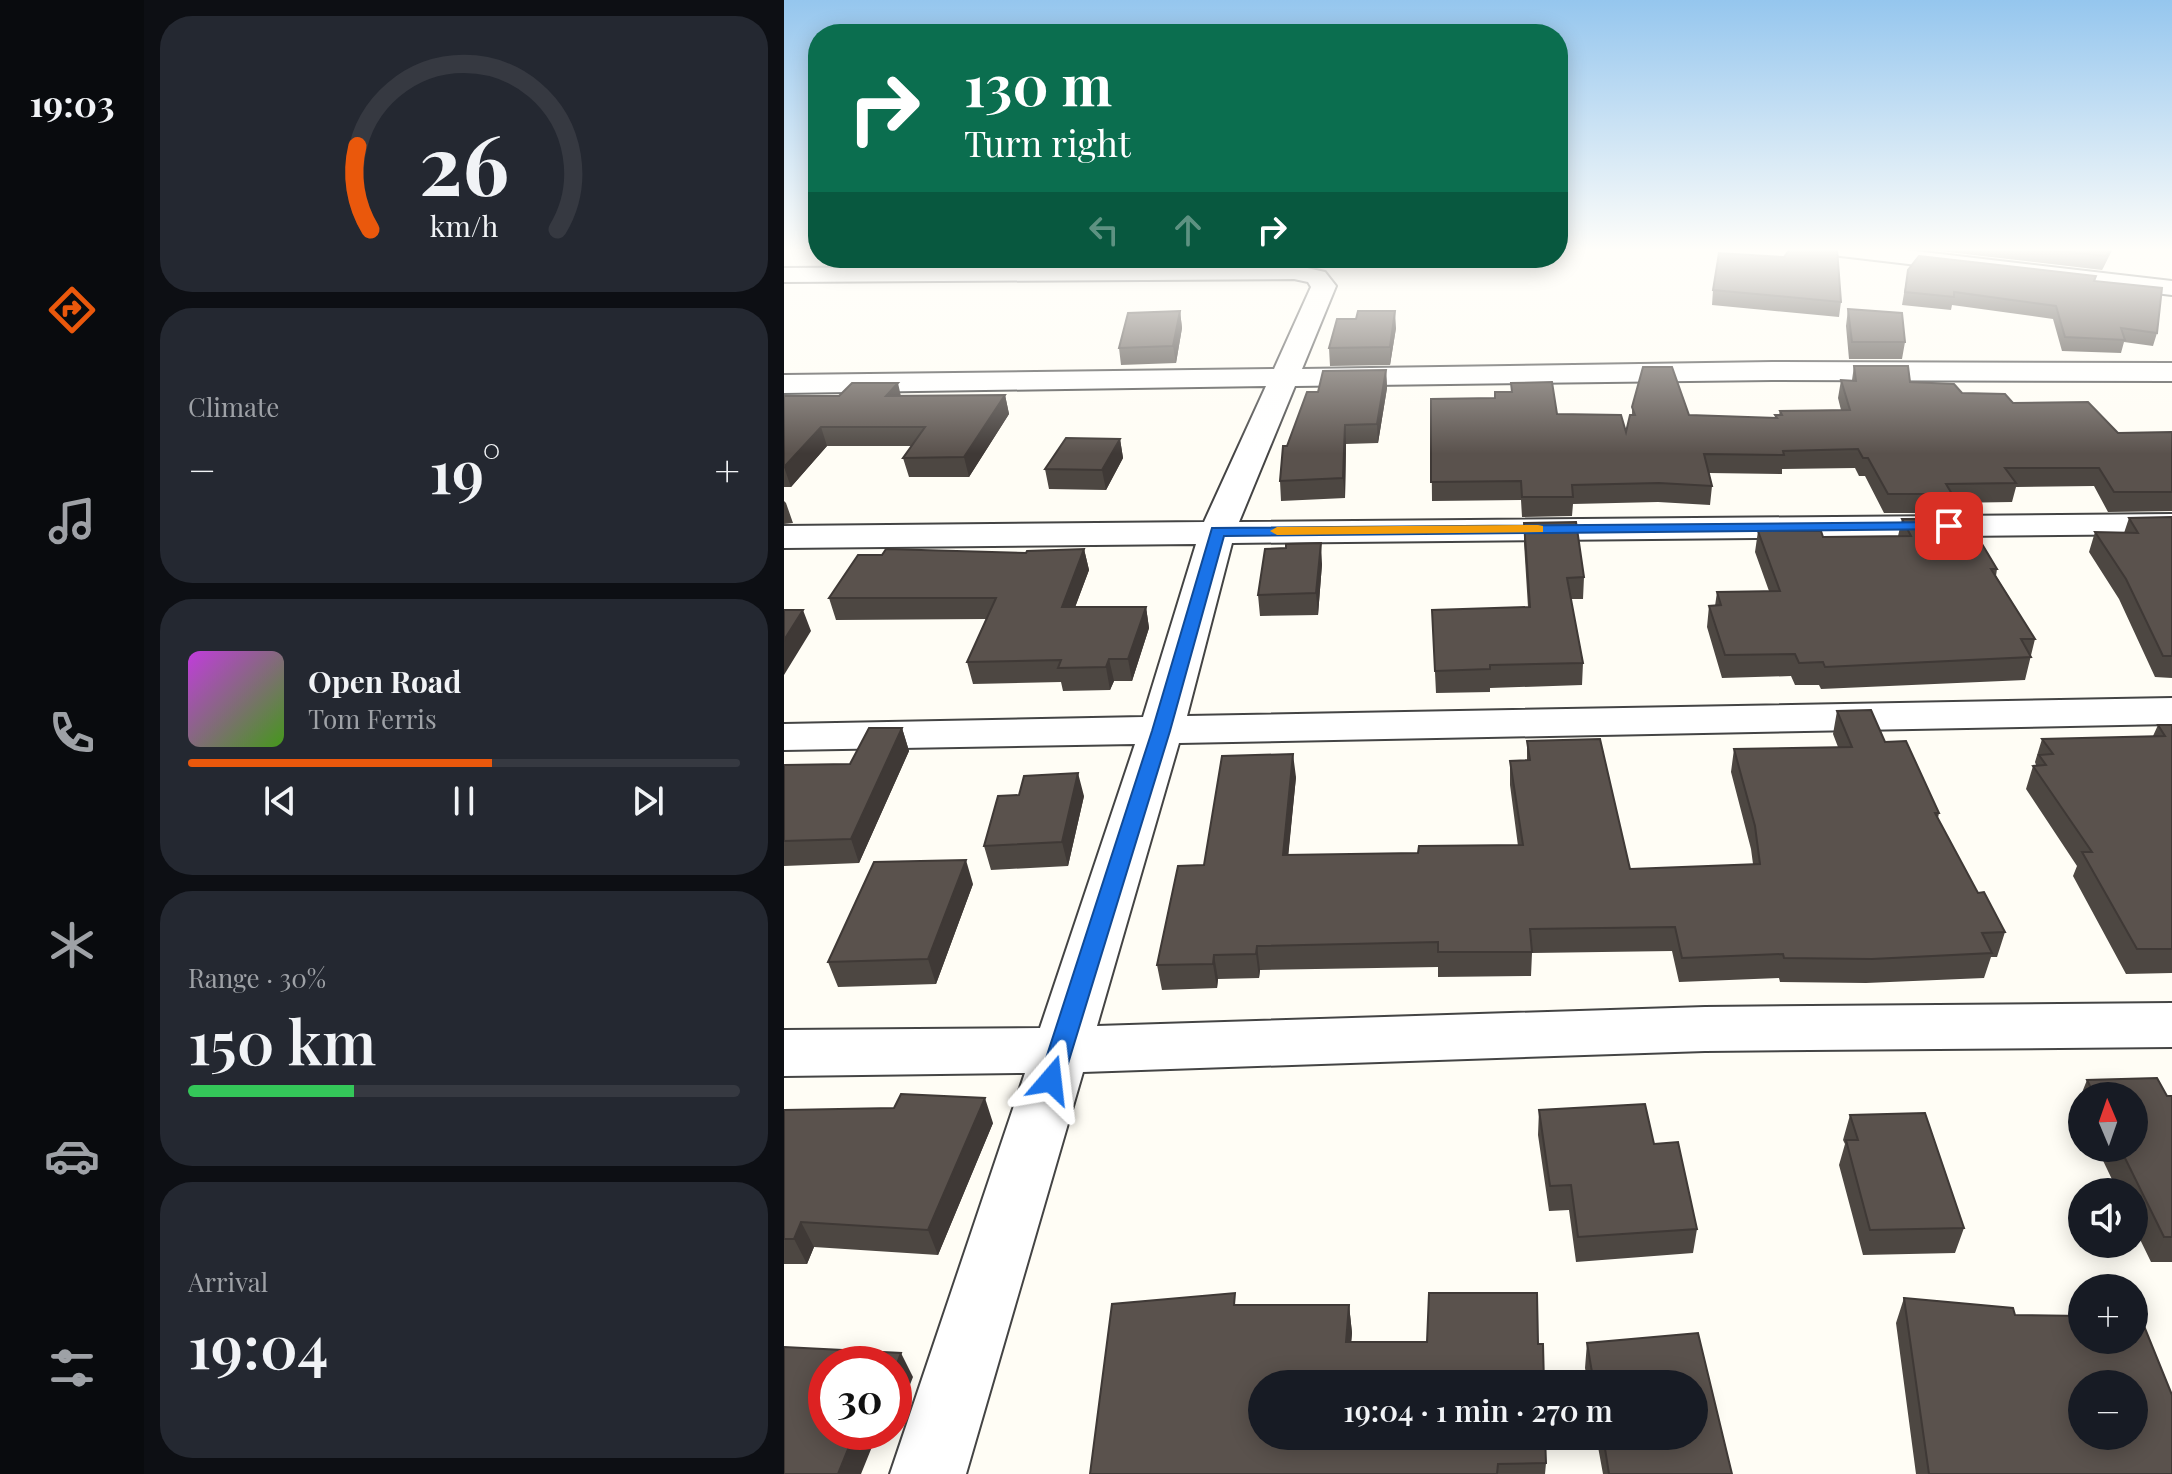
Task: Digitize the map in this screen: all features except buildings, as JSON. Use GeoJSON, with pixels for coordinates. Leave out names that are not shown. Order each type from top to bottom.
{"type":"FeatureCollection","features":[{"type":"Feature","properties":{"kind":"street"},"geometry":{"type":"LineString","coordinates":[[928,1474],[1161,731],[1218,531],[1311,317]]}},
{"type":"Feature","properties":{"kind":"street"},"geometry":{"type":"LineString","coordinates":[[784,384],[1772,371],[2172,372]]}},
{"type":"Feature","properties":{"kind":"street"},"geometry":{"type":"LineString","coordinates":[[784,537],[2172,524]]}},
{"type":"Feature","properties":{"kind":"street"},"geometry":{"type":"LineString","coordinates":[[784,737],[2172,711]]}},
{"type":"Feature","properties":{"kind":"street"},"geometry":{"type":"LineString","coordinates":[[784,1053],[1060,1050],[1705,1029],[2172,1025]]}},
{"type":"Feature","properties":{"kind":"slow traffic"},"geometry":{"type":"LineString","coordinates":[[1277,531],[1538,529]]}},
{"type":"Feature","properties":{"kind":"route"},"geometry":{"type":"LineString","coordinates":[[1051,1080],[1161,731],[1218,531],[1949,526]]}}]}
